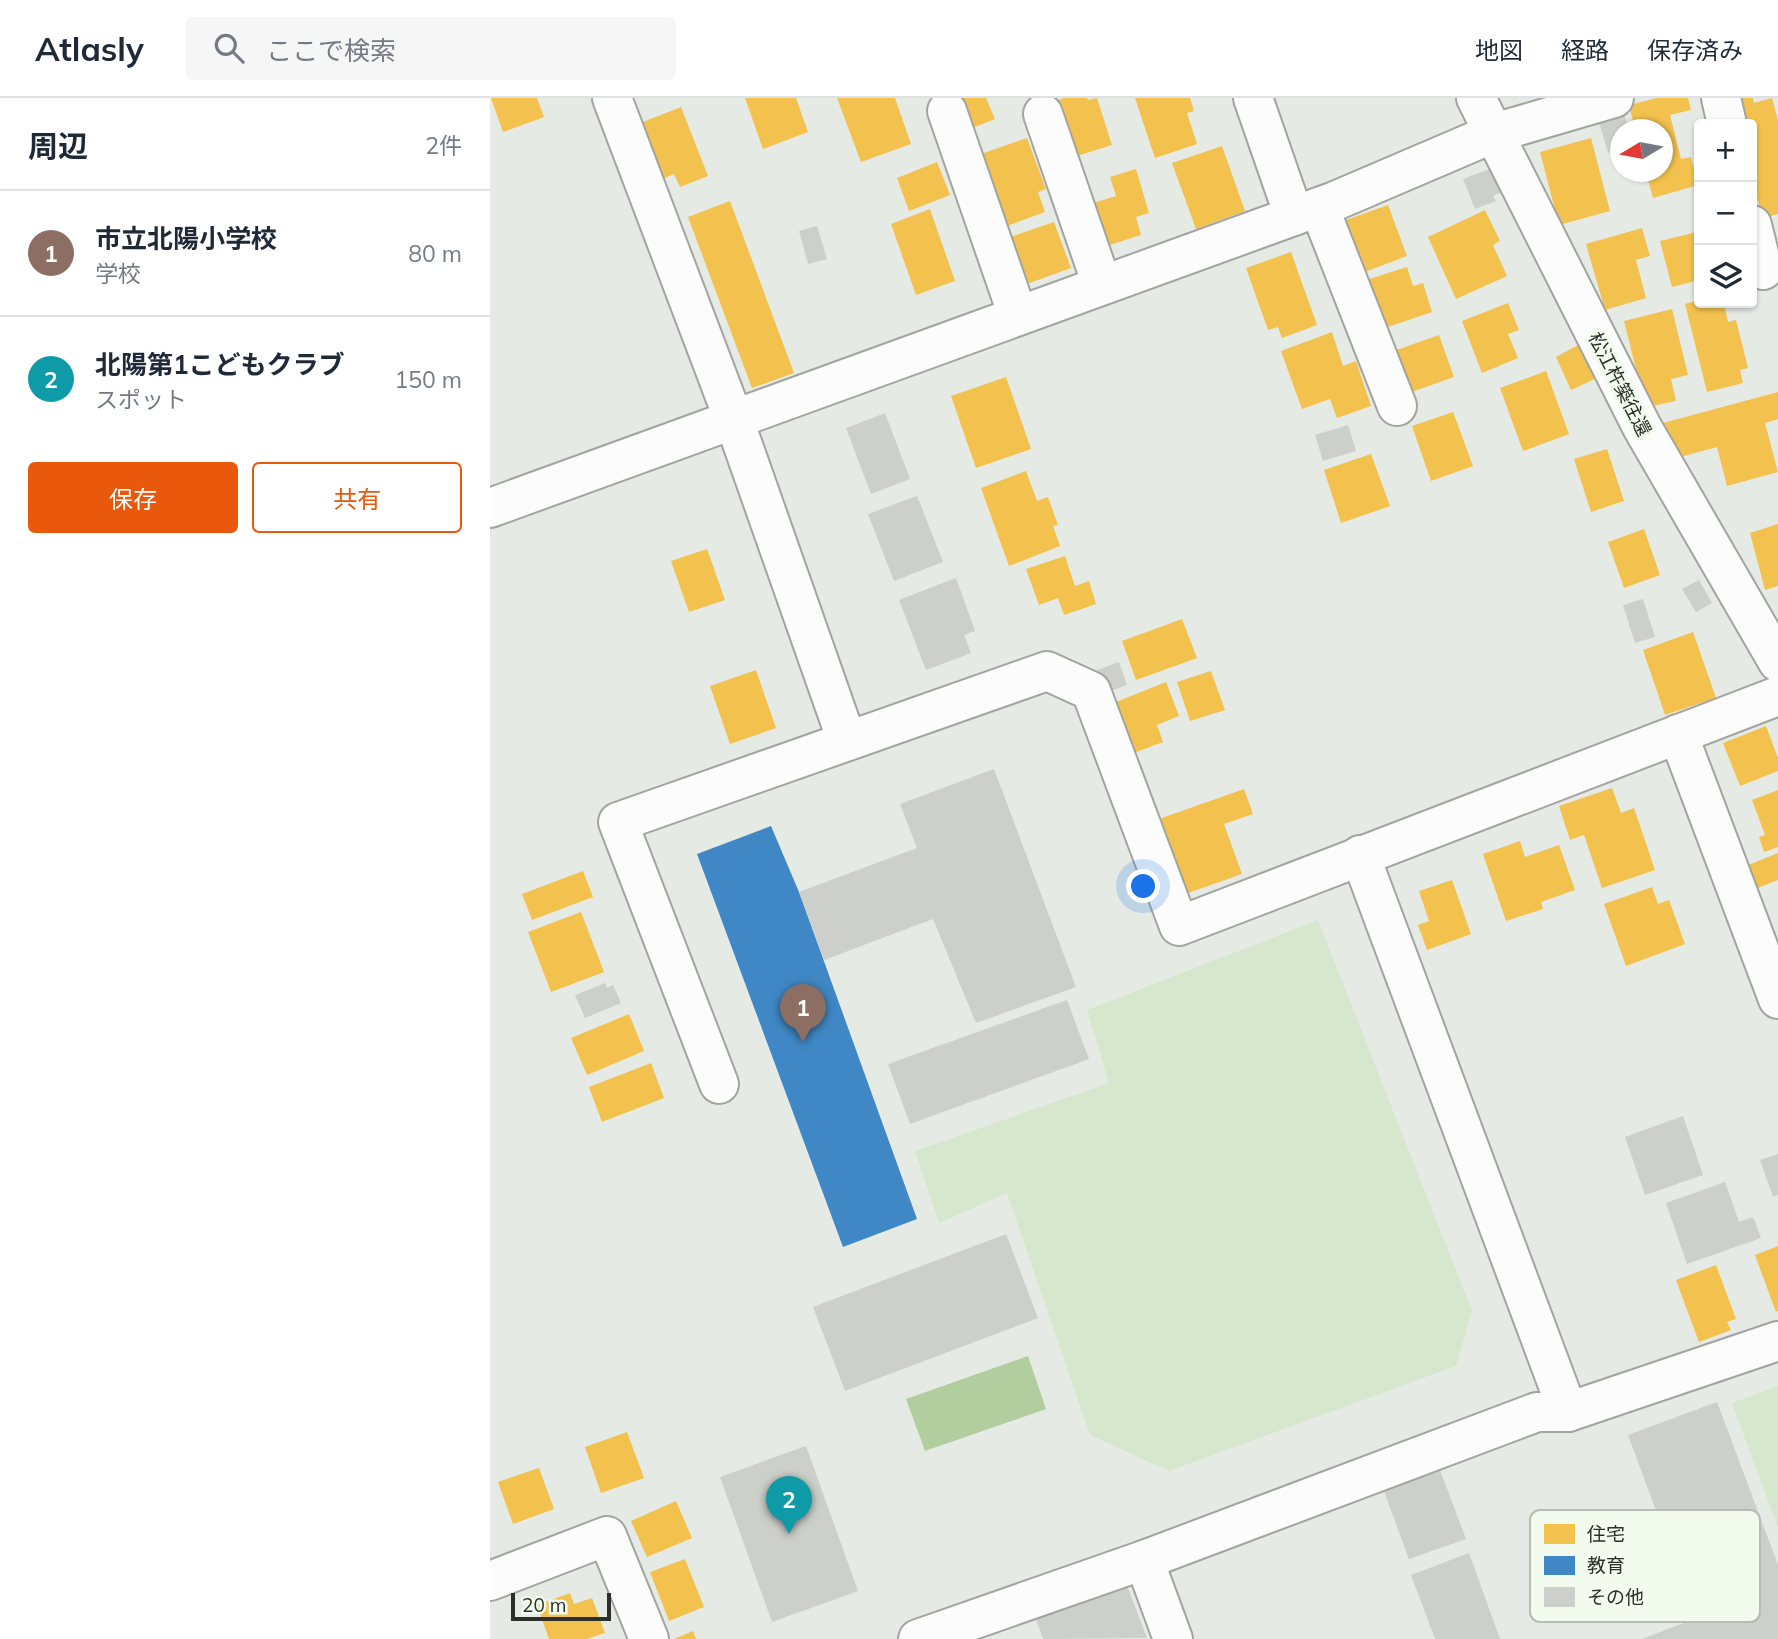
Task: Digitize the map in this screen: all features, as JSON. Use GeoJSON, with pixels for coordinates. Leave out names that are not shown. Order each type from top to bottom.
{"type":"FeatureCollection","features":[{"type":"Feature","properties":{"kind":"street"},"geometry":{"type":"LineString","coordinates":[[612,98],[734,420],[847,741]]}},
{"type":"Feature","properties":{"kind":"street"},"geometry":{"type":"LineString","coordinates":[[1254,98],[1397,406]]}},
{"type":"Feature","properties":{"kind":"street","name":"松江杵築往還"},"geometry":{"type":"LineString","coordinates":[[1476,98],[1642,427],[1778,662]]}},
{"type":"Feature","properties":{"kind":"street"},"geometry":{"type":"LineString","coordinates":[[490,508],[1306,211],[1493,132],[1612,98]]}},
{"type":"Feature","properties":{"kind":"street"},"geometry":{"type":"LineString","coordinates":[[1721,98],[1726,119]]}},
{"type":"Feature","properties":{"kind":"street"},"geometry":{"type":"LineString","coordinates":[[947,111],[1018,316]]}},
{"type":"Feature","properties":{"kind":"street"},"geometry":{"type":"LineString","coordinates":[[1043,114],[1102,285]]}},
{"type":"Feature","properties":{"kind":"street"},"geometry":{"type":"LineString","coordinates":[[1757,245],[1763,270]]}},
{"type":"Feature","properties":{"kind":"street"},"geometry":{"type":"LineString","coordinates":[[719,1084],[618,822],[1047,671],[1091,691],[1179,926],[1778,696]]}},
{"type":"Feature","properties":{"kind":"street"},"geometry":{"type":"LineString","coordinates":[[1678,734],[1778,999]]}},
{"type":"Feature","properties":{"kind":"street"},"geometry":{"type":"LineString","coordinates":[[1360,855],[1568,1412]]}},
{"type":"Feature","properties":{"kind":"street"},"geometry":{"type":"LineString","coordinates":[[918,1639],[1144,1560],[1536,1412],[1568,1412],[1778,1341]]}},
{"type":"Feature","properties":{"kind":"street"},"geometry":{"type":"LineString","coordinates":[[490,1581],[607,1535],[649,1639]]}},
{"type":"Feature","properties":{"kind":"street"},"geometry":{"type":"LineString","coordinates":[[1144,1560],[1173,1639]]}},
{"type":"Feature","properties":{"kind":"shaded area"},"geometry":{"type":"Polygon","coordinates":[[[1318,920],[1472,1311],[1456,1366],[1169,1471],[1090,1435],[1007,1193],[939,1223],[915,1151],[1109,1083],[1087,1010],[1318,920]]]}},
{"type":"Feature","properties":{"kind":"shaded area"},"geometry":{"type":"Polygon","coordinates":[[[1028,1356],[1046,1409],[925,1451],[906,1399],[1028,1356]]]}},
{"type":"Feature","properties":{"kind":"shaded area"},"geometry":{"type":"Polygon","coordinates":[[[1778,1386],[1778,1528],[1732,1403],[1778,1386]]]}},
{"type":"Feature","properties":{"kind":"building: 住宅"},"geometry":{"type":"Polygon","coordinates":[[[491,98],[537,98],[544,117],[503,132],[491,98]]]}},
{"type":"Feature","properties":{"kind":"building: 住宅"},"geometry":{"type":"Polygon","coordinates":[[[745,98],[796,98],[808,132],[763,149],[745,98]]]}},
{"type":"Feature","properties":{"kind":"building: 住宅"},"geometry":{"type":"Polygon","coordinates":[[[837,98],[895,98],[911,144],[861,162],[837,98]]]}},
{"type":"Feature","properties":{"kind":"building: 住宅"},"geometry":{"type":"Polygon","coordinates":[[[958,98],[986,98],[995,119],[970,129],[958,98]]]}},
{"type":"Feature","properties":{"kind":"building: 住宅"},"geometry":{"type":"Polygon","coordinates":[[[1064,98],[1097,98],[1112,145],[1067,159],[1049,103],[1064,98]]]}},
{"type":"Feature","properties":{"kind":"building: 住宅"},"geometry":{"type":"Polygon","coordinates":[[[1135,98],[1190,98],[1194,111],[1187,113],[1197,144],[1155,158],[1135,98]]]}},
{"type":"Feature","properties":{"kind":"building: 住宅"},"geometry":{"type":"Polygon","coordinates":[[[1657,98],[1688,98],[1691,110],[1670,115],[1671,119],[1632,119],[1629,105],[1657,98]]]}},
{"type":"Feature","properties":{"kind":"building: 住宅"},"geometry":{"type":"Polygon","coordinates":[[[1728,98],[1753,98],[1754,103],[1772,98],[1778,120],[1778,214],[1763,218],[1757,197],[1757,119],[1734,119],[1728,98]]]}},
{"type":"Feature","properties":{"kind":"building: 住宅"},"geometry":{"type":"Polygon","coordinates":[[[681,107],[708,176],[680,187],[674,174],[660,180],[638,124],[681,107]]]}},
{"type":"Feature","properties":{"kind":"building: 住宅"},"geometry":{"type":"Polygon","coordinates":[[[1673,127],[1681,159],[1691,157],[1694,186],[1653,198],[1649,182],[1673,182],[1673,127]]]}},
{"type":"Feature","properties":{"kind":"building: 住宅"},"geometry":{"type":"Polygon","coordinates":[[[1027,138],[1046,189],[1038,192],[1045,212],[1004,227],[978,155],[1027,138]]]}},
{"type":"Feature","properties":{"kind":"building: 住宅"},"geometry":{"type":"Polygon","coordinates":[[[1591,138],[1610,211],[1559,225],[1540,152],[1591,138]]]}},
{"type":"Feature","properties":{"kind":"building: 住宅"},"geometry":{"type":"Polygon","coordinates":[[[1222,146],[1245,211],[1196,229],[1172,163],[1222,146]]]}},
{"type":"Feature","properties":{"kind":"building: 住宅"},"geometry":{"type":"Polygon","coordinates":[[[937,162],[950,195],[909,211],[897,178],[937,162]]]}},
{"type":"Feature","properties":{"kind":"building: 住宅"},"geometry":{"type":"Polygon","coordinates":[[[1136,169],[1149,213],[1136,217],[1141,235],[1100,248],[1087,205],[1116,196],[1110,177],[1136,169]]]}},
{"type":"Feature","properties":{"kind":"building: 住宅"},"geometry":{"type":"Polygon","coordinates":[[[730,201],[794,373],[752,388],[688,217],[730,201]]]}},
{"type":"Feature","properties":{"kind":"building: 住宅"},"geometry":{"type":"Polygon","coordinates":[[[1388,205],[1407,256],[1362,273],[1343,221],[1388,205]]]}},
{"type":"Feature","properties":{"kind":"building: 住宅"},"geometry":{"type":"Polygon","coordinates":[[[930,209],[955,281],[916,295],[891,224],[930,209]]]}},
{"type":"Feature","properties":{"kind":"building: 住宅"},"geometry":{"type":"Polygon","coordinates":[[[1485,210],[1500,241],[1493,245],[1507,276],[1456,299],[1428,237],[1485,210]]]}},
{"type":"Feature","properties":{"kind":"building: 住宅"},"geometry":{"type":"Polygon","coordinates":[[[1054,222],[1071,268],[1027,284],[1010,237],[1054,222]]]}},
{"type":"Feature","properties":{"kind":"building: 住宅"},"geometry":{"type":"Polygon","coordinates":[[[1642,228],[1650,256],[1636,260],[1646,298],[1605,310],[1586,244],[1642,228]]]}},
{"type":"Feature","properties":{"kind":"building: 住宅"},"geometry":{"type":"Polygon","coordinates":[[[1694,233],[1694,281],[1672,287],[1660,241],[1694,233]]]}},
{"type":"Feature","properties":{"kind":"building: 住宅"},"geometry":{"type":"Polygon","coordinates":[[[1291,252],[1317,325],[1282,338],[1278,327],[1268,330],[1246,268],[1291,252]]]}},
{"type":"Feature","properties":{"kind":"building: 住宅"},"geometry":{"type":"Polygon","coordinates":[[[1407,267],[1413,286],[1423,283],[1432,312],[1379,330],[1363,281],[1407,267]]]}},
{"type":"Feature","properties":{"kind":"building: 住宅"},"geometry":{"type":"Polygon","coordinates":[[[1694,301],[1694,308],[1725,308],[1728,322],[1736,320],[1748,368],[1740,370],[1743,383],[1707,392],[1685,304],[1694,301]]]}},
{"type":"Feature","properties":{"kind":"building: 住宅"},"geometry":{"type":"Polygon","coordinates":[[[1508,303],[1519,330],[1508,334],[1518,358],[1482,373],[1462,321],[1508,303]]]}},
{"type":"Feature","properties":{"kind":"building: 住宅"},"geometry":{"type":"Polygon","coordinates":[[[1672,309],[1688,375],[1671,379],[1676,401],[1652,406],[1640,385],[1624,321],[1672,309]]]}},
{"type":"Feature","properties":{"kind":"building: 住宅"},"geometry":{"type":"Polygon","coordinates":[[[1332,332],[1343,366],[1356,361],[1371,406],[1337,418],[1330,399],[1302,409],[1281,351],[1332,332]]]}},
{"type":"Feature","properties":{"kind":"building: 住宅"},"geometry":{"type":"Polygon","coordinates":[[[1439,335],[1454,377],[1406,394],[1391,352],[1439,335]]]}},
{"type":"Feature","properties":{"kind":"building: 住宅"},"geometry":{"type":"Polygon","coordinates":[[[1580,344],[1597,378],[1571,390],[1556,357],[1580,344]]]}},
{"type":"Feature","properties":{"kind":"building: 住宅"},"geometry":{"type":"Polygon","coordinates":[[[1546,371],[1569,434],[1523,451],[1500,388],[1546,371]]]}},
{"type":"Feature","properties":{"kind":"building: 住宅"},"geometry":{"type":"Polygon","coordinates":[[[1006,377],[1031,449],[976,468],[951,396],[1006,377]]]}},
{"type":"Feature","properties":{"kind":"building: 住宅"},"geometry":{"type":"Polygon","coordinates":[[[1778,392],[1778,419],[1765,423],[1778,472],[1727,486],[1717,447],[1673,459],[1663,423],[1778,392]]]}},
{"type":"Feature","properties":{"kind":"building: 住宅"},"geometry":{"type":"Polygon","coordinates":[[[1453,412],[1473,466],[1431,481],[1412,426],[1453,412]]]}},
{"type":"Feature","properties":{"kind":"building: 住宅"},"geometry":{"type":"Polygon","coordinates":[[[1607,449],[1624,501],[1591,512],[1574,459],[1607,449]]]}},
{"type":"Feature","properties":{"kind":"building: 住宅"},"geometry":{"type":"Polygon","coordinates":[[[1371,454],[1390,506],[1341,523],[1324,470],[1371,454]]]}},
{"type":"Feature","properties":{"kind":"building: 住宅"},"geometry":{"type":"Polygon","coordinates":[[[1026,471],[1037,501],[1048,497],[1058,525],[1053,526],[1060,546],[1009,566],[981,488],[1026,471]]]}},
{"type":"Feature","properties":{"kind":"building: 住宅"},"geometry":{"type":"Polygon","coordinates":[[[1778,524],[1778,586],[1765,590],[1750,533],[1778,524]]]}},
{"type":"Feature","properties":{"kind":"building: 住宅"},"geometry":{"type":"Polygon","coordinates":[[[1644,529],[1660,575],[1624,588],[1608,542],[1644,529]]]}},
{"type":"Feature","properties":{"kind":"building: 住宅"},"geometry":{"type":"Polygon","coordinates":[[[707,549],[725,600],[689,612],[671,561],[707,549]]]}},
{"type":"Feature","properties":{"kind":"building: 住宅"},"geometry":{"type":"Polygon","coordinates":[[[1065,556],[1075,586],[1089,581],[1096,604],[1064,615],[1058,598],[1039,605],[1026,569],[1065,556]]]}},
{"type":"Feature","properties":{"kind":"building: 住宅"},"geometry":{"type":"Polygon","coordinates":[[[1182,619],[1197,658],[1136,680],[1122,641],[1182,619]]]}},
{"type":"Feature","properties":{"kind":"building: 住宅"},"geometry":{"type":"Polygon","coordinates":[[[1693,632],[1716,698],[1665,715],[1643,650],[1693,632]]]}},
{"type":"Feature","properties":{"kind":"building: 住宅"},"geometry":{"type":"Polygon","coordinates":[[[756,670],[776,728],[730,744],[710,686],[756,670]]]}},
{"type":"Feature","properties":{"kind":"building: 住宅"},"geometry":{"type":"Polygon","coordinates":[[[1211,671],[1225,710],[1190,721],[1177,682],[1211,671]]]}},
{"type":"Feature","properties":{"kind":"building: 住宅"},"geometry":{"type":"Polygon","coordinates":[[[1166,682],[1179,716],[1157,725],[1163,742],[1131,754],[1111,704],[1166,682]]]}},
{"type":"Feature","properties":{"kind":"building: 住宅"},"geometry":{"type":"Polygon","coordinates":[[[1766,726],[1778,758],[1778,771],[1740,786],[1723,743],[1766,726]]]}},
{"type":"Feature","properties":{"kind":"building: 住宅"},"geometry":{"type":"Polygon","coordinates":[[[1612,788],[1621,813],[1634,808],[1655,870],[1602,888],[1584,835],[1570,840],[1559,806],[1612,788]]]}},
{"type":"Feature","properties":{"kind":"building: 住宅"},"geometry":{"type":"Polygon","coordinates":[[[1244,789],[1253,814],[1224,824],[1242,874],[1185,894],[1159,819],[1244,789]]]}},
{"type":"Feature","properties":{"kind":"building: 住宅"},"geometry":{"type":"Polygon","coordinates":[[[1778,790],[1778,847],[1764,852],[1759,837],[1765,835],[1752,800],[1778,790]]]}},
{"type":"Feature","properties":{"kind":"building: 住宅"},"geometry":{"type":"Polygon","coordinates":[[[1520,841],[1525,857],[1559,845],[1575,890],[1541,902],[1543,909],[1506,921],[1483,854],[1520,841]]]}},
{"type":"Feature","properties":{"kind":"building: 住宅"},"geometry":{"type":"Polygon","coordinates":[[[1778,853],[1778,880],[1755,889],[1746,866],[1778,853]]]}},
{"type":"Feature","properties":{"kind":"building: 住宅"},"geometry":{"type":"Polygon","coordinates":[[[583,871],[593,897],[532,920],[522,894],[583,871]]]}},
{"type":"Feature","properties":{"kind":"building: 住宅"},"geometry":{"type":"Polygon","coordinates":[[[1452,880],[1471,934],[1427,950],[1418,925],[1429,921],[1419,891],[1452,880]]]}},
{"type":"Feature","properties":{"kind":"building: 住宅"},"geometry":{"type":"Polygon","coordinates":[[[1652,887],[1658,904],[1669,900],[1685,944],[1626,966],[1604,904],[1652,887]]]}},
{"type":"Feature","properties":{"kind":"building: 住宅"},"geometry":{"type":"Polygon","coordinates":[[[581,912],[604,972],[551,992],[528,932],[581,912]]]}},
{"type":"Feature","properties":{"kind":"building: 住宅"},"geometry":{"type":"Polygon","coordinates":[[[629,1014],[644,1051],[587,1075],[571,1038],[629,1014]]]}},
{"type":"Feature","properties":{"kind":"building: 住宅"},"geometry":{"type":"Polygon","coordinates":[[[651,1063],[664,1098],[602,1122],[589,1087],[651,1063]]]}},
{"type":"Feature","properties":{"kind":"building: 住宅"},"geometry":{"type":"Polygon","coordinates":[[[1778,1246],[1778,1311],[1776,1312],[1755,1255],[1778,1246]]]}},
{"type":"Feature","properties":{"kind":"building: 住宅"},"geometry":{"type":"Polygon","coordinates":[[[1716,1265],[1736,1319],[1727,1322],[1731,1330],[1699,1342],[1676,1280],[1716,1265]]]}},
{"type":"Feature","properties":{"kind":"building: 住宅"},"geometry":{"type":"Polygon","coordinates":[[[627,1432],[644,1478],[601,1493],[585,1447],[627,1432]]]}},
{"type":"Feature","properties":{"kind":"building: 住宅"},"geometry":{"type":"Polygon","coordinates":[[[539,1468],[554,1509],[513,1524],[498,1482],[539,1468]]]}},
{"type":"Feature","properties":{"kind":"building: 住宅"},"geometry":{"type":"Polygon","coordinates":[[[676,1501],[692,1538],[647,1557],[631,1521],[676,1501]]]}},
{"type":"Feature","properties":{"kind":"building: 住宅"},"geometry":{"type":"Polygon","coordinates":[[[685,1559],[704,1607],[669,1621],[650,1572],[685,1559]]]}},
{"type":"Feature","properties":{"kind":"building: 住宅"},"geometry":{"type":"Polygon","coordinates":[[[570,1593],[574,1604],[592,1598],[605,1633],[587,1639],[549,1639],[537,1605],[570,1593]]]}},
{"type":"Feature","properties":{"kind":"building: 住宅"},"geometry":{"type":"Polygon","coordinates":[[[693,1631],[696,1639],[674,1639],[693,1631]]]}},
{"type":"Feature","properties":{"kind":"building: 教育"},"geometry":{"type":"Polygon","coordinates":[[[771,826],[799,892],[917,1219],[843,1247],[697,854],[771,826]]]}},
{"type":"Feature","properties":{"kind":"building: その他"},"geometry":{"type":"Polygon","coordinates":[[[1623,111],[1626,119],[1610,119],[1608,153],[1598,119],[1623,111]]]}},
{"type":"Feature","properties":{"kind":"building: その他"},"geometry":{"type":"Polygon","coordinates":[[[1490,169],[1500,193],[1493,196],[1496,201],[1475,209],[1463,179],[1490,169]]]}},
{"type":"Feature","properties":{"kind":"building: その他"},"geometry":{"type":"Polygon","coordinates":[[[817,226],[827,259],[808,264],[799,231],[817,226]]]}},
{"type":"Feature","properties":{"kind":"building: その他"},"geometry":{"type":"Polygon","coordinates":[[[885,413],[910,479],[871,494],[846,428],[885,413]]]}},
{"type":"Feature","properties":{"kind":"building: その他"},"geometry":{"type":"Polygon","coordinates":[[[1348,425],[1356,451],[1323,461],[1315,435],[1348,425]]]}},
{"type":"Feature","properties":{"kind":"building: その他"},"geometry":{"type":"Polygon","coordinates":[[[917,496],[943,562],[894,581],[868,514],[917,496]]]}},
{"type":"Feature","properties":{"kind":"building: その他"},"geometry":{"type":"Polygon","coordinates":[[[956,578],[975,631],[964,635],[971,653],[926,670],[899,600],[956,578]]]}},
{"type":"Feature","properties":{"kind":"building: その他"},"geometry":{"type":"Polygon","coordinates":[[[1699,580],[1712,603],[1696,612],[1682,589],[1699,580]]]}},
{"type":"Feature","properties":{"kind":"building: その他"},"geometry":{"type":"Polygon","coordinates":[[[1643,599],[1655,637],[1635,643],[1623,605],[1643,599]]]}},
{"type":"Feature","properties":{"kind":"building: その他"},"geometry":{"type":"Polygon","coordinates":[[[1119,662],[1127,685],[1105,693],[1097,670],[1119,662]]]}},
{"type":"Feature","properties":{"kind":"building: その他"},"geometry":{"type":"Polygon","coordinates":[[[994,769],[1076,987],[976,1023],[933,919],[824,960],[799,892],[917,848],[900,804],[994,769]]]}},
{"type":"Feature","properties":{"kind":"building: その他"},"geometry":{"type":"Polygon","coordinates":[[[605,983],[607,988],[613,985],[621,1003],[585,1018],[575,995],[605,983]]]}},
{"type":"Feature","properties":{"kind":"building: その他"},"geometry":{"type":"Polygon","coordinates":[[[1067,1000],[1089,1059],[910,1124],[888,1064],[1067,1000]]]}},
{"type":"Feature","properties":{"kind":"building: その他"},"geometry":{"type":"Polygon","coordinates":[[[1683,1116],[1703,1175],[1645,1195],[1625,1137],[1683,1116]]]}},
{"type":"Feature","properties":{"kind":"building: その他"},"geometry":{"type":"Polygon","coordinates":[[[1778,1154],[1778,1195],[1773,1197],[1760,1160],[1778,1154]]]}},
{"type":"Feature","properties":{"kind":"building: その他"},"geometry":{"type":"Polygon","coordinates":[[[1725,1182],[1739,1222],[1753,1217],[1761,1238],[1687,1264],[1666,1203],[1725,1182]]]}},
{"type":"Feature","properties":{"kind":"building: その他"},"geometry":{"type":"Polygon","coordinates":[[[1006,1234],[1038,1318],[845,1391],[813,1307],[1006,1234]]]}},
{"type":"Feature","properties":{"kind":"building: その他"},"geometry":{"type":"Polygon","coordinates":[[[1717,1402],[1757,1510],[1656,1510],[1628,1435],[1717,1402]]]}},
{"type":"Feature","properties":{"kind":"building: その他"},"geometry":{"type":"Polygon","coordinates":[[[806,1446],[858,1591],[772,1622],[720,1477],[806,1446]]]}},
{"type":"Feature","properties":{"kind":"building: その他"},"geometry":{"type":"Polygon","coordinates":[[[1440,1470],[1466,1539],[1409,1559],[1384,1491],[1440,1470]]]}},
{"type":"Feature","properties":{"kind":"building: その他"},"geometry":{"type":"Polygon","coordinates":[[[1760,1517],[1778,1565],[1778,1639],[1642,1639],[1686,1622],[1760,1622],[1760,1517]]]}},
{"type":"Feature","properties":{"kind":"building: その他"},"geometry":{"type":"Polygon","coordinates":[[[1469,1553],[1500,1639],[1435,1639],[1411,1575],[1469,1553]]]}},
{"type":"Feature","properties":{"kind":"building: その他"},"geometry":{"type":"Polygon","coordinates":[[[1127,1585],[1147,1638],[1043,1639],[1036,1619],[1127,1585]]]}},
{"type":"Feature","properties":{"kind":"place","name":"市立北陽小学校"},"geometry":{"type":"Point","coordinates":[803,1042]}},
{"type":"Feature","properties":{"kind":"place","name":"北陽第1こどもクラブ"},"geometry":{"type":"Point","coordinates":[789,1534]}}]}
